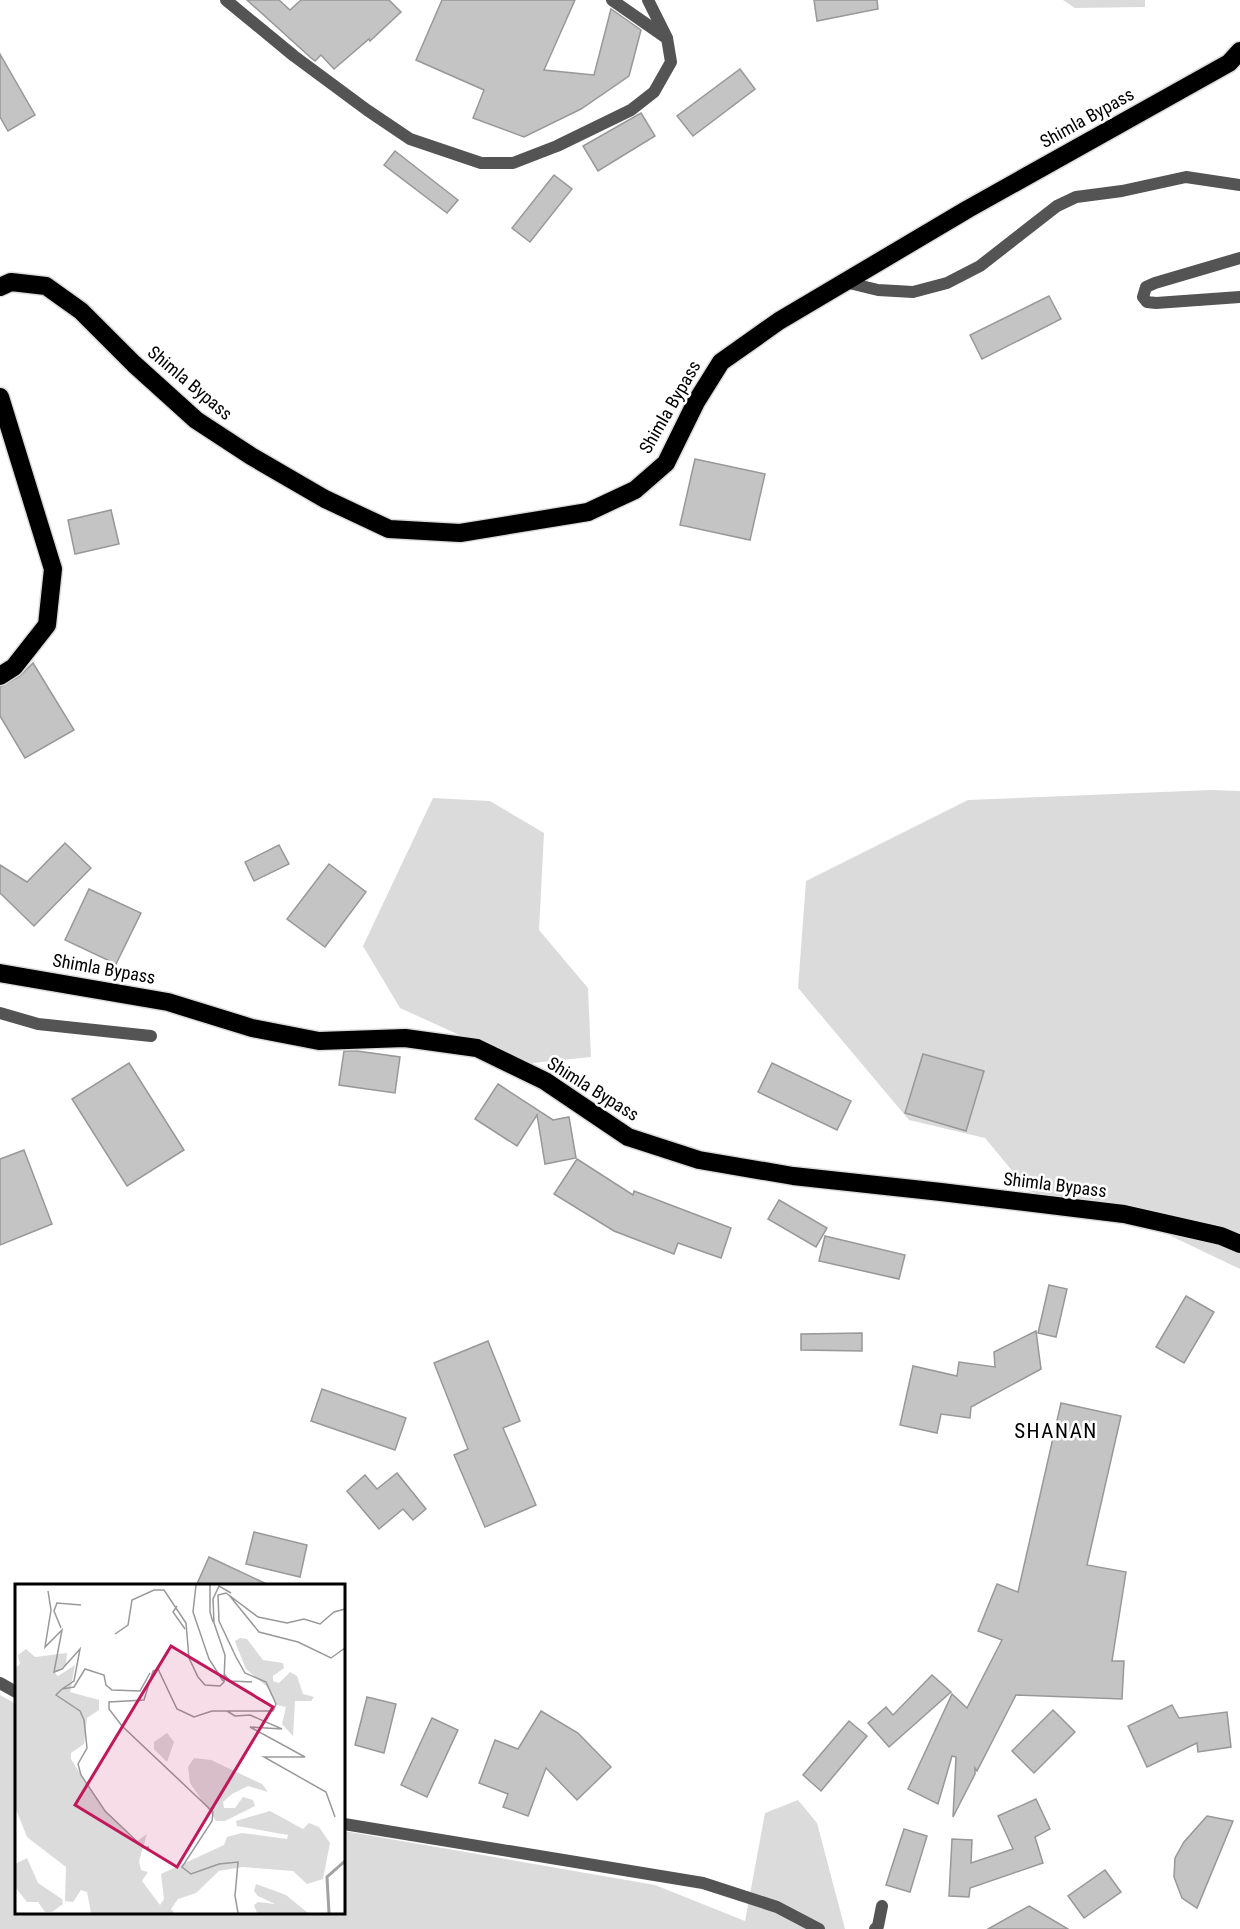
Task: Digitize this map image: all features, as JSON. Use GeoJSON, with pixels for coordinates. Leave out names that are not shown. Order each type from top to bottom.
{"type":"FeatureCollection","features":[{"type":"Feature","properties":{"kind":"highway","name":"Shimla Bypass"},"geometry":{"type":"LineString","coordinates":[[0,288],[10,282],[46,286],[81,311],[134,364],[196,420],[251,456],[325,499],[389,529],[460,532],[588,512],[635,490],[666,463],[696,402],[722,362],[779,321],[968,209],[1229,63],[1240,51]]}},
{"type":"Feature","properties":{"kind":"highway"},"geometry":{"type":"LineString","coordinates":[[0,397],[53,568],[47,625],[14,667],[0,676]]}},
{"type":"Feature","properties":{"kind":"highway","name":"Shimla Bypass"},"geometry":{"type":"LineString","coordinates":[[0,973],[168,1002],[252,1028],[319,1041],[405,1038],[477,1048],[545,1081],[628,1137],[699,1160],[793,1176],[1124,1214],[1221,1236],[1240,1244]]}},
{"type":"Feature","properties":{"kind":"street"},"geometry":{"type":"LineString","coordinates":[[226,0],[303,63],[367,111],[410,139],[481,163],[513,163],[557,146],[631,110],[654,92],[671,62],[667,39],[648,0]]}},
{"type":"Feature","properties":{"kind":"street"},"geometry":{"type":"LineString","coordinates":[[612,0],[667,39]]}},
{"type":"Feature","properties":{"kind":"street"},"geometry":{"type":"LineString","coordinates":[[845,282],[878,290],[913,292],[948,283],[980,266],[1056,206],[1076,197],[1122,191],[1186,177],[1240,185]]}},
{"type":"Feature","properties":{"kind":"street"},"geometry":{"type":"LineString","coordinates":[[1240,258],[1155,283],[1146,287],[1143,297],[1147,302],[1156,303],[1240,297]]}},
{"type":"Feature","properties":{"kind":"street"},"geometry":{"type":"LineString","coordinates":[[0,1013],[38,1024],[151,1036]]}},
{"type":"Feature","properties":{"kind":"street"},"geometry":{"type":"LineString","coordinates":[[0,1683],[15,1691]]}},
{"type":"Feature","properties":{"kind":"street"},"geometry":{"type":"LineString","coordinates":[[345,1824],[703,1883],[777,1907],[819,1929]]}},
{"type":"Feature","properties":{"kind":"street"},"geometry":{"type":"LineString","coordinates":[[875,1929],[878,1926],[882,1906]]}},
{"type":"Feature","properties":{"kind":"shaded area"},"geometry":{"type":"Polygon","coordinates":[[[1063,0],[1145,0],[1145,7],[1075,8],[1063,0]]]}},
{"type":"Feature","properties":{"kind":"shaded area"},"geometry":{"type":"Polygon","coordinates":[[[1211,790],[1240,791],[1240,1269],[1148,1225],[1029,1191],[985,1138],[909,1120],[798,988],[806,881],[968,800],[1211,790]]]}},
{"type":"Feature","properties":{"kind":"shaded area"},"geometry":{"type":"Polygon","coordinates":[[[433,798],[490,801],[544,833],[539,930],[588,988],[591,1057],[523,1064],[400,1008],[363,946],[433,798]]]}},
{"type":"Feature","properties":{"kind":"shaded area"},"geometry":{"type":"Polygon","coordinates":[[[0,1695],[15,1703],[15,1914],[345,1914],[345,1831],[655,1885],[745,1921],[765,1813],[798,1800],[817,1823],[845,1929],[0,1929],[0,1695]]]}},
{"type":"Feature","properties":{"kind":"building"},"geometry":{"type":"Polygon","coordinates":[[[247,0],[279,0],[290,10],[301,0],[389,0],[401,12],[370,41],[369,39],[334,69],[321,55],[315,61],[247,0]]]}},
{"type":"Feature","properties":{"kind":"building"},"geometry":{"type":"Polygon","coordinates":[[[442,0],[575,0],[544,70],[594,75],[611,9],[641,30],[629,76],[581,109],[524,137],[473,118],[484,90],[416,60],[442,0]]]}},
{"type":"Feature","properties":{"kind":"building"},"geometry":{"type":"Polygon","coordinates":[[[814,0],[877,0],[878,9],[817,21],[814,0]]]}},
{"type":"Feature","properties":{"kind":"building"},"geometry":{"type":"Polygon","coordinates":[[[0,54],[35,115],[8,131],[0,117],[0,54]]]}},
{"type":"Feature","properties":{"kind":"building"},"geometry":{"type":"Polygon","coordinates":[[[740,69],[755,89],[693,136],[677,116],[740,69]]]}},
{"type":"Feature","properties":{"kind":"building"},"geometry":{"type":"Polygon","coordinates":[[[641,113],[655,136],[598,171],[583,146],[641,113]]]}},
{"type":"Feature","properties":{"kind":"building"},"geometry":{"type":"Polygon","coordinates":[[[395,151],[458,200],[447,213],[384,165],[395,151]]]}},
{"type":"Feature","properties":{"kind":"building"},"geometry":{"type":"Polygon","coordinates":[[[554,175],[572,189],[530,242],[512,228],[554,175]]]}},
{"type":"Feature","properties":{"kind":"building"},"geometry":{"type":"Polygon","coordinates":[[[1049,296],[1061,319],[982,359],[970,335],[1049,296]]]}},
{"type":"Feature","properties":{"kind":"building"},"geometry":{"type":"Polygon","coordinates":[[[695,459],[765,474],[750,540],[680,525],[695,459]]]}},
{"type":"Feature","properties":{"kind":"building"},"geometry":{"type":"Polygon","coordinates":[[[111,510],[119,544],[75,554],[68,520],[111,510]]]}},
{"type":"Feature","properties":{"kind":"building"},"geometry":{"type":"Polygon","coordinates":[[[33,663],[74,730],[25,758],[0,716],[0,687],[20,676],[33,663]]]}},
{"type":"Feature","properties":{"kind":"building"},"geometry":{"type":"Polygon","coordinates":[[[65,843],[91,868],[34,926],[0,893],[0,865],[27,882],[65,843]]]}},
{"type":"Feature","properties":{"kind":"building"},"geometry":{"type":"Polygon","coordinates":[[[279,845],[289,864],[254,881],[245,862],[279,845]]]}},
{"type":"Feature","properties":{"kind":"building"},"geometry":{"type":"Polygon","coordinates":[[[329,864],[366,892],[325,947],[287,919],[329,864]]]}},
{"type":"Feature","properties":{"kind":"building"},"geometry":{"type":"Polygon","coordinates":[[[89,889],[141,913],[116,964],[65,940],[89,889]]]}},
{"type":"Feature","properties":{"kind":"building"},"geometry":{"type":"Polygon","coordinates":[[[344,1051],[400,1057],[395,1093],[339,1085],[344,1051]]]}},
{"type":"Feature","properties":{"kind":"building"},"geometry":{"type":"Polygon","coordinates":[[[923,1054],[984,1071],[966,1131],[905,1113],[923,1054]]]}},
{"type":"Feature","properties":{"kind":"building"},"geometry":{"type":"Polygon","coordinates":[[[129,1063],[184,1150],[127,1186],[72,1099],[129,1063]]]}},
{"type":"Feature","properties":{"kind":"building"},"geometry":{"type":"Polygon","coordinates":[[[772,1063],[851,1101],[837,1130],[758,1092],[772,1063]]]}},
{"type":"Feature","properties":{"kind":"building"},"geometry":{"type":"Polygon","coordinates":[[[498,1084],[553,1120],[569,1117],[576,1158],[545,1164],[537,1115],[517,1146],[475,1119],[498,1084]]]}},
{"type":"Feature","properties":{"kind":"building"},"geometry":{"type":"Polygon","coordinates":[[[24,1150],[52,1224],[0,1245],[0,1159],[24,1150]]]}},
{"type":"Feature","properties":{"kind":"building"},"geometry":{"type":"Polygon","coordinates":[[[577,1159],[633,1195],[634,1191],[731,1228],[721,1258],[678,1243],[674,1254],[614,1231],[554,1194],[577,1159]]]}},
{"type":"Feature","properties":{"kind":"building"},"geometry":{"type":"Polygon","coordinates":[[[779,1200],[827,1228],[816,1247],[768,1219],[779,1200]]]}},
{"type":"Feature","properties":{"kind":"building"},"geometry":{"type":"Polygon","coordinates":[[[825,1236],[905,1255],[899,1279],[819,1261],[825,1236]]]}},
{"type":"Feature","properties":{"kind":"building"},"geometry":{"type":"Polygon","coordinates":[[[1049,1285],[1067,1289],[1056,1337],[1038,1333],[1049,1285]]]}},
{"type":"Feature","properties":{"kind":"building"},"geometry":{"type":"Polygon","coordinates":[[[1186,1296],[1214,1312],[1184,1363],[1156,1347],[1186,1296]]]}},
{"type":"Feature","properties":{"kind":"building"},"geometry":{"type":"Polygon","coordinates":[[[1036,1331],[1041,1369],[971,1407],[970,1418],[941,1414],[937,1433],[900,1425],[913,1366],[957,1376],[959,1362],[995,1367],[994,1352],[1036,1331]]]}},
{"type":"Feature","properties":{"kind":"building"},"geometry":{"type":"Polygon","coordinates":[[[862,1333],[862,1351],[801,1350],[801,1334],[862,1333]]]}},
{"type":"Feature","properties":{"kind":"building"},"geometry":{"type":"Polygon","coordinates":[[[488,1341],[520,1421],[503,1428],[536,1505],[485,1527],[454,1455],[468,1449],[434,1363],[488,1341]]]}},
{"type":"Feature","properties":{"kind":"building"},"geometry":{"type":"Polygon","coordinates":[[[322,1389],[406,1418],[395,1450],[311,1421],[322,1389]]]}},
{"type":"Feature","properties":{"kind":"building"},"geometry":{"type":"Polygon","coordinates":[[[1061,1403],[1121,1416],[1087,1565],[1126,1572],[1112,1661],[1124,1661],[1122,1699],[1016,1695],[977,1771],[975,1768],[975,1774],[953,1817],[956,1757],[952,1756],[938,1804],[908,1789],[952,1694],[967,1708],[1002,1640],[978,1631],[997,1584],[1018,1592],[1061,1403]]]}},
{"type":"Feature","properties":{"kind":"building"},"geometry":{"type":"Polygon","coordinates":[[[397,1473],[426,1509],[413,1520],[403,1509],[379,1529],[347,1491],[365,1475],[377,1489],[397,1473]]]}},
{"type":"Feature","properties":{"kind":"building"},"geometry":{"type":"Polygon","coordinates":[[[254,1532],[307,1545],[300,1577],[246,1564],[254,1532]]]}},
{"type":"Feature","properties":{"kind":"building"},"geometry":{"type":"Polygon","coordinates":[[[209,1557],[267,1584],[197,1584],[209,1557]]]}},
{"type":"Feature","properties":{"kind":"building"},"geometry":{"type":"Polygon","coordinates":[[[932,1675],[951,1692],[889,1747],[868,1723],[886,1707],[893,1715],[932,1675]]]}},
{"type":"Feature","properties":{"kind":"building"},"geometry":{"type":"Polygon","coordinates":[[[367,1697],[396,1704],[384,1753],[355,1745],[367,1697]]]}},
{"type":"Feature","properties":{"kind":"building"},"geometry":{"type":"Polygon","coordinates":[[[1172,1705],[1179,1718],[1227,1712],[1231,1747],[1198,1752],[1197,1743],[1147,1767],[1128,1726],[1172,1705]]]}},
{"type":"Feature","properties":{"kind":"building"},"geometry":{"type":"Polygon","coordinates":[[[1053,1710],[1075,1732],[1034,1773],[1012,1751],[1053,1710]]]}},
{"type":"Feature","properties":{"kind":"building"},"geometry":{"type":"Polygon","coordinates":[[[541,1711],[578,1733],[611,1767],[577,1800],[546,1768],[528,1816],[503,1807],[508,1794],[479,1783],[495,1740],[518,1749],[541,1711]]]}},
{"type":"Feature","properties":{"kind":"building"},"geometry":{"type":"Polygon","coordinates":[[[432,1718],[458,1730],[427,1797],[401,1785],[432,1718]]]}},
{"type":"Feature","properties":{"kind":"building"},"geometry":{"type":"Polygon","coordinates":[[[849,1721],[867,1736],[821,1791],[803,1775],[849,1721]]]}},
{"type":"Feature","properties":{"kind":"building"},"geometry":{"type":"Polygon","coordinates":[[[1036,1799],[1050,1829],[1035,1837],[1043,1863],[970,1888],[969,1897],[949,1896],[952,1839],[972,1840],[971,1863],[1013,1849],[998,1816],[1036,1799]]]}},
{"type":"Feature","properties":{"kind":"building"},"geometry":{"type":"Polygon","coordinates":[[[1207,1816],[1233,1821],[1197,1908],[1182,1898],[1174,1877],[1175,1858],[1184,1842],[1207,1816]]]}},
{"type":"Feature","properties":{"kind":"building"},"geometry":{"type":"Polygon","coordinates":[[[904,1829],[927,1836],[910,1892],[886,1885],[904,1829]]]}},
{"type":"Feature","properties":{"kind":"building"},"geometry":{"type":"Polygon","coordinates":[[[1105,1870],[1121,1892],[1084,1918],[1068,1896],[1105,1870]]]}},
{"type":"Feature","properties":{"kind":"building"},"geometry":{"type":"Polygon","coordinates":[[[1029,1906],[1068,1929],[988,1929],[1029,1906]]]}},
{"type":"Feature","properties":{"kind":"district","name":"SHANAN"},"geometry":{"type":"Point","coordinates":[1056,1431]}}]}
